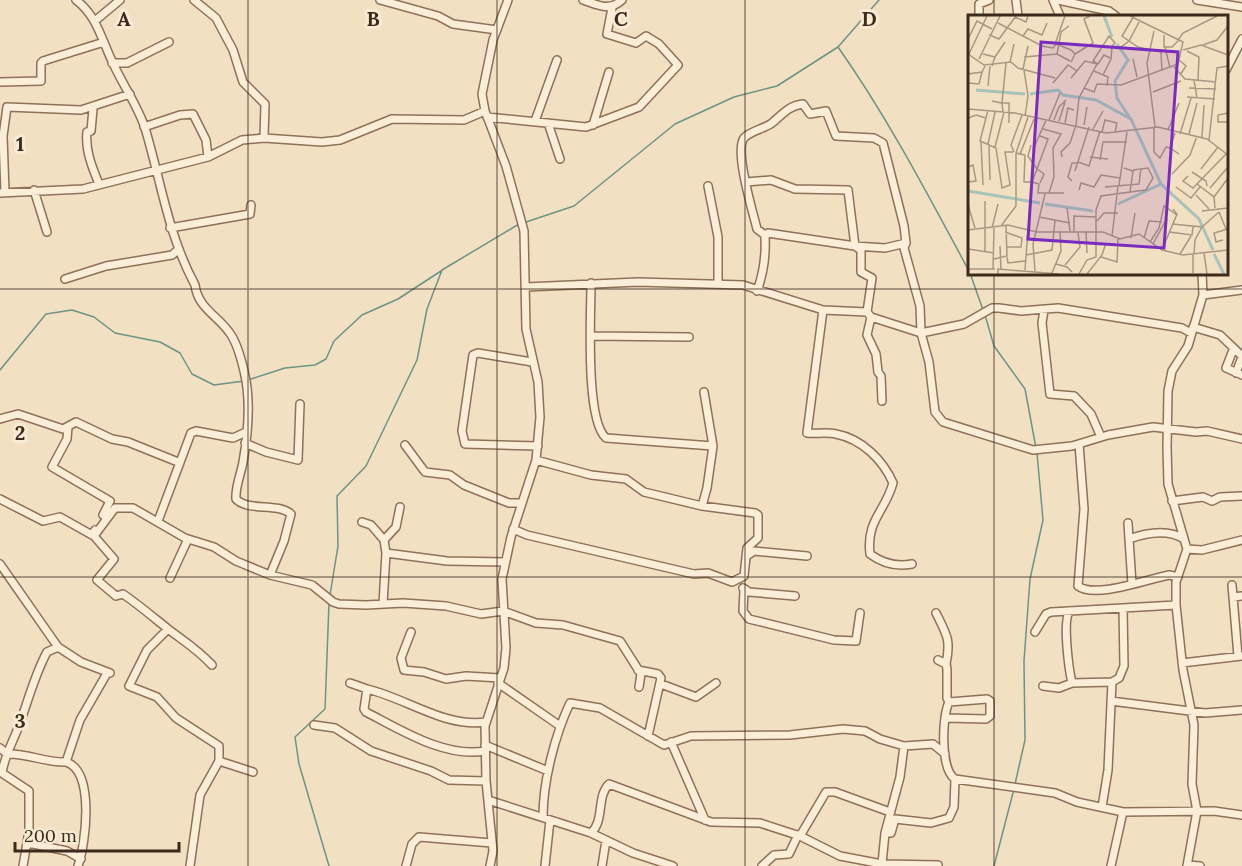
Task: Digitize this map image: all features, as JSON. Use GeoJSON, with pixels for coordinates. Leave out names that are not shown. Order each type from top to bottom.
{"type":"FeatureCollection","features":[{"type":"Feature","properties":{"kind":"street"},"geometry":{"type":"LineString","coordinates":[[76,0],[96,20],[112,63],[130,94],[144,127],[157,169],[170,228],[195,285],[195,294],[231,335],[244,371],[246,432],[236,494],[238,501],[269,506],[291,514],[284,541],[270,575]]}},
{"type":"Feature","properties":{"kind":"street"},"geometry":{"type":"LineString","coordinates":[[96,20],[120,0]]}},
{"type":"Feature","properties":{"kind":"street"},"geometry":{"type":"LineString","coordinates":[[194,0],[216,18],[233,50],[243,82],[264,104],[264,138]]}},
{"type":"Feature","properties":{"kind":"street"},"geometry":{"type":"LineString","coordinates":[[380,0],[438,16],[453,24],[497,30]]}},
{"type":"Feature","properties":{"kind":"street"},"geometry":{"type":"LineString","coordinates":[[490,866],[492,843],[486,781],[486,722],[499,681],[506,648],[501,596],[505,562],[513,529],[536,460],[540,393],[526,329],[524,231],[486,114],[482,94],[497,30],[508,0]]}},
{"type":"Feature","properties":{"kind":"street"},"geometry":{"type":"LineString","coordinates":[[583,0],[612,8]]}},
{"type":"Feature","properties":{"kind":"street"},"geometry":{"type":"LineString","coordinates":[[130,94],[93,109],[7,108],[3,136],[2,193],[83,189],[208,157],[242,140],[264,138],[322,142],[340,140],[392,119],[464,120],[486,114],[580,127],[593,125],[639,107],[678,65],[659,44],[646,36],[636,43],[607,34],[612,8],[622,0]]}},
{"type":"Feature","properties":{"kind":"street"},"geometry":{"type":"LineString","coordinates":[[979,15],[979,4],[989,0]]}},
{"type":"Feature","properties":{"kind":"street"},"geometry":{"type":"LineString","coordinates":[[1016,0],[1018,15]]}},
{"type":"Feature","properties":{"kind":"street"},"geometry":{"type":"LineString","coordinates":[[1053,0],[1060,15]]}},
{"type":"Feature","properties":{"kind":"street"},"geometry":{"type":"LineString","coordinates":[[1058,0],[1109,11],[1115,15]]}},
{"type":"Feature","properties":{"kind":"street"},"geometry":{"type":"LineString","coordinates":[[1197,0],[1242,8]]}},
{"type":"Feature","properties":{"kind":"street"},"geometry":{"type":"LineString","coordinates":[[1227,68],[1242,39]]}},
{"type":"Feature","properties":{"kind":"street"},"geometry":{"type":"LineString","coordinates":[[0,82],[42,81],[44,77],[41,63],[43,61],[104,42]]}},
{"type":"Feature","properties":{"kind":"street"},"geometry":{"type":"LineString","coordinates":[[112,63],[127,63],[169,42]]}},
{"type":"Feature","properties":{"kind":"street"},"geometry":{"type":"LineString","coordinates":[[535,121],[557,60]]}},
{"type":"Feature","properties":{"kind":"street"},"geometry":{"type":"LineString","coordinates":[[593,125],[609,72]]}},
{"type":"Feature","properties":{"kind":"street"},"geometry":{"type":"LineString","coordinates":[[765,235],[756,229],[741,146],[746,136],[772,123],[793,105],[804,104],[810,114],[826,111],[836,136],[874,138],[883,143],[904,226],[906,243],[904,248],[920,306],[921,333],[929,362],[935,412],[940,419],[1037,450],[1078,444],[1153,427],[1196,432],[1207,430],[1242,439]]}},
{"type":"Feature","properties":{"kind":"street"},"geometry":{"type":"LineString","coordinates":[[93,109],[91,131],[87,132],[86,141],[91,154],[90,164],[99,184]]}},
{"type":"Feature","properties":{"kind":"street"},"geometry":{"type":"LineString","coordinates":[[144,127],[180,115],[193,114],[206,140],[208,157]]}},
{"type":"Feature","properties":{"kind":"street"},"geometry":{"type":"LineString","coordinates":[[548,123],[560,159]]}},
{"type":"Feature","properties":{"kind":"street"},"geometry":{"type":"LineString","coordinates":[[746,182],[771,180],[795,189],[848,190],[855,246],[861,250],[861,273],[872,278],[867,335],[876,354],[882,401]]}},
{"type":"Feature","properties":{"kind":"street"},"geometry":{"type":"LineString","coordinates":[[708,186],[718,237],[718,284]]}},
{"type":"Feature","properties":{"kind":"street"},"geometry":{"type":"LineString","coordinates":[[34,190],[38,213],[42,216],[47,232]]}},
{"type":"Feature","properties":{"kind":"street"},"geometry":{"type":"LineString","coordinates":[[170,228],[248,215],[251,205]]}},
{"type":"Feature","properties":{"kind":"street"},"geometry":{"type":"LineString","coordinates":[[765,235],[771,232],[855,246],[885,248],[906,243]]}},
{"type":"Feature","properties":{"kind":"street"},"geometry":{"type":"LineString","coordinates":[[757,291],[766,255],[765,235]]}},
{"type":"Feature","properties":{"kind":"street"},"geometry":{"type":"LineString","coordinates":[[64,279],[106,266],[172,255],[179,249]]}},
{"type":"Feature","properties":{"kind":"street"},"geometry":{"type":"LineString","coordinates":[[1200,866],[1188,866],[1197,811],[1192,784],[1194,734],[1182,663],[1176,605],[1178,577],[1187,549],[1172,501],[1167,463],[1168,391],[1172,371],[1186,350],[1203,295],[1202,274]]}},
{"type":"Feature","properties":{"kind":"street"},"geometry":{"type":"LineString","coordinates":[[526,287],[591,283],[743,285],[823,310],[869,314],[921,333],[964,324],[992,308],[1044,310],[1058,308],[1083,314],[1113,315],[1220,335],[1233,350],[1242,356],[1239,374],[1226,366],[1233,350]]}},
{"type":"Feature","properties":{"kind":"street"},"geometry":{"type":"LineString","coordinates":[[591,283],[594,410],[600,433],[606,438],[713,446]]}},
{"type":"Feature","properties":{"kind":"street"},"geometry":{"type":"LineString","coordinates":[[1203,295],[1242,290]]}},
{"type":"Feature","properties":{"kind":"street"},"geometry":{"type":"LineString","coordinates":[[823,310],[807,433],[835,434],[859,442],[886,468],[893,483],[889,499],[870,526],[870,554],[878,561],[900,567],[912,564]]}},
{"type":"Feature","properties":{"kind":"street"},"geometry":{"type":"LineString","coordinates":[[1044,310],[1042,323],[1050,394],[1074,396],[1091,414],[1101,437]]}},
{"type":"Feature","properties":{"kind":"street"},"geometry":{"type":"LineString","coordinates":[[591,336],[690,337]]}},
{"type":"Feature","properties":{"kind":"street"},"geometry":{"type":"LineString","coordinates":[[532,362],[478,353],[473,355],[465,399],[462,435],[465,444],[477,446],[538,446]]}},
{"type":"Feature","properties":{"kind":"street"},"geometry":{"type":"LineString","coordinates":[[702,506],[713,446],[704,392]]}},
{"type":"Feature","properties":{"kind":"street"},"geometry":{"type":"LineString","coordinates":[[245,443],[266,452],[298,460],[300,404]]}},
{"type":"Feature","properties":{"kind":"street"},"geometry":{"type":"LineString","coordinates":[[0,419],[18,414],[61,429],[76,422],[112,439],[128,442],[178,462]]}},
{"type":"Feature","properties":{"kind":"street"},"geometry":{"type":"LineString","coordinates":[[0,499],[43,521],[60,517],[92,535],[111,501],[52,467],[67,439],[68,427]]}},
{"type":"Feature","properties":{"kind":"street"},"geometry":{"type":"LineString","coordinates":[[158,521],[178,462],[193,431],[233,438],[246,432]]}},
{"type":"Feature","properties":{"kind":"street"},"geometry":{"type":"LineString","coordinates":[[1078,444],[1084,509],[1078,586],[1094,590],[1169,575],[1178,577]]}},
{"type":"Feature","properties":{"kind":"street"},"geometry":{"type":"LineString","coordinates":[[405,445],[425,472],[450,475],[464,485],[510,502],[522,503]]}},
{"type":"Feature","properties":{"kind":"street"},"geometry":{"type":"LineString","coordinates":[[513,529],[527,536],[693,573],[708,573],[732,582],[744,576],[748,545],[758,538],[757,514],[702,506],[644,492],[626,479],[591,475],[536,460]]}},
{"type":"Feature","properties":{"kind":"street"},"geometry":{"type":"LineString","coordinates":[[1172,501],[1203,497],[1212,501],[1220,496],[1242,496]]}},
{"type":"Feature","properties":{"kind":"street"},"geometry":{"type":"LineString","coordinates":[[212,665],[194,646],[168,629],[152,613],[123,594],[116,596],[111,594],[97,580],[114,559],[94,536],[112,510],[125,506],[158,521],[188,539],[214,548],[236,561],[270,575],[312,585],[336,603],[446,606],[481,614],[503,611],[536,623],[562,625],[620,641],[642,676],[639,687]]}},
{"type":"Feature","properties":{"kind":"street"},"geometry":{"type":"LineString","coordinates":[[381,541],[396,526],[400,507]]}},
{"type":"Feature","properties":{"kind":"street"},"geometry":{"type":"LineString","coordinates":[[362,522],[371,525],[386,553],[383,604]]}},
{"type":"Feature","properties":{"kind":"street"},"geometry":{"type":"LineString","coordinates":[[1128,523],[1132,584]]}},
{"type":"Feature","properties":{"kind":"street"},"geometry":{"type":"LineString","coordinates":[[1129,539],[1153,533],[1171,533],[1184,538]]}},
{"type":"Feature","properties":{"kind":"street"},"geometry":{"type":"LineString","coordinates":[[170,578],[188,539]]}},
{"type":"Feature","properties":{"kind":"street"},"geometry":{"type":"LineString","coordinates":[[1187,549],[1202,550],[1242,540]]}},
{"type":"Feature","properties":{"kind":"street"},"geometry":{"type":"LineString","coordinates":[[748,555],[754,551],[807,556]]}},
{"type":"Feature","properties":{"kind":"street"},"geometry":{"type":"LineString","coordinates":[[386,553],[447,561],[505,562]]}},
{"type":"Feature","properties":{"kind":"street"},"geometry":{"type":"LineString","coordinates":[[0,564],[58,647],[81,662],[108,674],[80,720],[66,762]]}},
{"type":"Feature","properties":{"kind":"street"},"geometry":{"type":"LineString","coordinates":[[738,581],[744,590],[743,611],[749,619],[834,640],[856,641],[860,613]]}},
{"type":"Feature","properties":{"kind":"street"},"geometry":{"type":"LineString","coordinates":[[1182,663],[1240,656],[1232,585]]}},
{"type":"Feature","properties":{"kind":"street"},"geometry":{"type":"LineString","coordinates":[[744,590],[795,596]]}},
{"type":"Feature","properties":{"kind":"street"},"geometry":{"type":"LineString","coordinates":[[1233,597],[1242,596]]}},
{"type":"Feature","properties":{"kind":"street"},"geometry":{"type":"LineString","coordinates":[[1035,633],[1048,612],[1176,605]]}},
{"type":"Feature","properties":{"kind":"street"},"geometry":{"type":"LineString","coordinates":[[1043,686],[1059,688],[1072,683],[1112,682],[1121,675],[1124,666],[1123,608]]}},
{"type":"Feature","properties":{"kind":"street"},"geometry":{"type":"LineString","coordinates":[[1071,610],[1066,617],[1067,656],[1072,683]]}},
{"type":"Feature","properties":{"kind":"street"},"geometry":{"type":"LineString","coordinates":[[936,613],[947,632],[950,645],[946,664],[949,702],[945,710],[944,729],[947,769],[955,778],[1055,794],[1077,802],[1123,812],[1197,811],[1242,815]]}},
{"type":"Feature","properties":{"kind":"street"},"geometry":{"type":"LineString","coordinates":[[168,629],[147,650],[129,686],[165,703],[176,718],[215,741],[220,751],[219,761],[200,795],[190,866]]}},
{"type":"Feature","properties":{"kind":"street"},"geometry":{"type":"LineString","coordinates":[[411,632],[402,658],[404,670],[424,672],[446,680],[466,676],[499,681],[560,726]]}},
{"type":"Feature","properties":{"kind":"street"},"geometry":{"type":"LineString","coordinates":[[10,781],[3,773],[7,754],[42,661],[47,652],[58,647]]}},
{"type":"Feature","properties":{"kind":"street"},"geometry":{"type":"LineString","coordinates":[[938,660],[946,664]]}},
{"type":"Feature","properties":{"kind":"street"},"geometry":{"type":"LineString","coordinates":[[638,670],[658,674],[661,684],[648,736]]}},
{"type":"Feature","properties":{"kind":"street"},"geometry":{"type":"LineString","coordinates":[[1102,807],[1108,770],[1112,682]]}},
{"type":"Feature","properties":{"kind":"street"},"geometry":{"type":"LineString","coordinates":[[350,683],[387,694],[442,717],[472,724],[486,722]]}},
{"type":"Feature","properties":{"kind":"street"},"geometry":{"type":"LineString","coordinates":[[661,684],[696,697],[716,683]]}},
{"type":"Feature","properties":{"kind":"street"},"geometry":{"type":"LineString","coordinates":[[368,689],[364,709],[366,712],[424,741],[472,753],[485,748],[548,771]]}},
{"type":"Feature","properties":{"kind":"street"},"geometry":{"type":"LineString","coordinates":[[946,718],[986,719],[990,716],[990,701],[987,699],[949,702]]}},
{"type":"Feature","properties":{"kind":"street"},"geometry":{"type":"LineString","coordinates":[[1110,701],[1205,713],[1242,711]]}},
{"type":"Feature","properties":{"kind":"street"},"geometry":{"type":"LineString","coordinates":[[545,866],[548,771],[560,726],[570,703],[600,708],[664,745],[691,735],[790,735],[843,729],[865,731],[880,740],[904,746],[927,743],[941,748],[945,754]]}},
{"type":"Feature","properties":{"kind":"street"},"geometry":{"type":"LineString","coordinates":[[314,725],[335,729],[371,751],[431,771],[449,780],[486,781]]}},
{"type":"Feature","properties":{"kind":"street"},"geometry":{"type":"LineString","coordinates":[[671,742],[705,820]]}},
{"type":"Feature","properties":{"kind":"street"},"geometry":{"type":"LineString","coordinates":[[884,865],[885,833],[900,777],[904,746]]}},
{"type":"Feature","properties":{"kind":"street"},"geometry":{"type":"LineString","coordinates":[[0,748],[7,754],[17,753],[51,763],[66,762],[77,767],[83,779],[86,825],[80,862]]}},
{"type":"Feature","properties":{"kind":"street"},"geometry":{"type":"LineString","coordinates":[[219,761],[253,772]]}},
{"type":"Feature","properties":{"kind":"street"},"geometry":{"type":"LineString","coordinates":[[885,833],[891,833],[895,819],[931,823],[949,818],[954,807],[955,778]]}},
{"type":"Feature","properties":{"kind":"street"},"geometry":{"type":"LineString","coordinates":[[0,779],[10,781],[28,791],[28,843],[23,866]]}},
{"type":"Feature","properties":{"kind":"street"},"geometry":{"type":"LineString","coordinates":[[591,833],[599,824],[604,791],[609,784],[705,820],[724,824],[745,821],[760,823],[799,835],[840,856],[884,865],[938,865]]}},
{"type":"Feature","properties":{"kind":"street"},"geometry":{"type":"LineString","coordinates":[[762,866],[774,855],[789,854],[826,792],[835,792],[890,812]]}},
{"type":"Feature","properties":{"kind":"street"},"geometry":{"type":"LineString","coordinates":[[488,800],[591,833],[654,862],[673,866]]}},
{"type":"Feature","properties":{"kind":"street"},"geometry":{"type":"LineString","coordinates":[[1111,866],[1123,812]]}},
{"type":"Feature","properties":{"kind":"street"},"geometry":{"type":"LineString","coordinates":[[406,866],[412,844],[419,837],[492,843]]}},
{"type":"Feature","properties":{"kind":"street"},"geometry":{"type":"LineString","coordinates":[[602,866],[606,840]]}},
{"type":"Feature","properties":{"kind":"street"},"geometry":{"type":"LineString","coordinates":[[28,843],[67,851],[80,862]]}},
{"type":"Feature","properties":{"kind":"waterway"},"geometry":{"type":"LineString","coordinates":[[523,223],[574,206],[675,124],[734,97],[777,86],[838,47],[879,0]]}},
{"type":"Feature","properties":{"kind":"waterway"},"geometry":{"type":"LineString","coordinates":[[838,47],[891,129],[968,269]]}},
{"type":"Feature","properties":{"kind":"waterway"},"geometry":{"type":"LineString","coordinates":[[330,595],[338,546],[337,496],[366,466],[417,360],[427,309],[442,270],[519,224]]}},
{"type":"Feature","properties":{"kind":"waterway"},"geometry":{"type":"LineString","coordinates":[[248,380],[285,368],[315,365],[326,359],[334,341],[362,315],[398,299],[441,271]]}},
{"type":"Feature","properties":{"kind":"waterway"},"geometry":{"type":"LineString","coordinates":[[970,274],[983,310]]}},
{"type":"Feature","properties":{"kind":"waterway"},"geometry":{"type":"LineString","coordinates":[[0,370],[46,314],[72,310],[94,317],[115,333],[160,342],[180,353],[192,374],[214,385],[244,381]]}},
{"type":"Feature","properties":{"kind":"waterway"},"geometry":{"type":"LineString","coordinates":[[985,315],[994,346],[1025,389],[1036,448]]}},
{"type":"Feature","properties":{"kind":"waterway"},"geometry":{"type":"LineString","coordinates":[[1015,784],[1025,740],[1024,661],[1030,579],[1043,520],[1037,453]]}},
{"type":"Feature","properties":{"kind":"waterway"},"geometry":{"type":"LineString","coordinates":[[329,603],[325,709],[295,737],[299,764],[329,866]]}},
{"type":"Feature","properties":{"kind":"waterway"},"geometry":{"type":"LineString","coordinates":[[994,866],[1014,789]]}}]}
